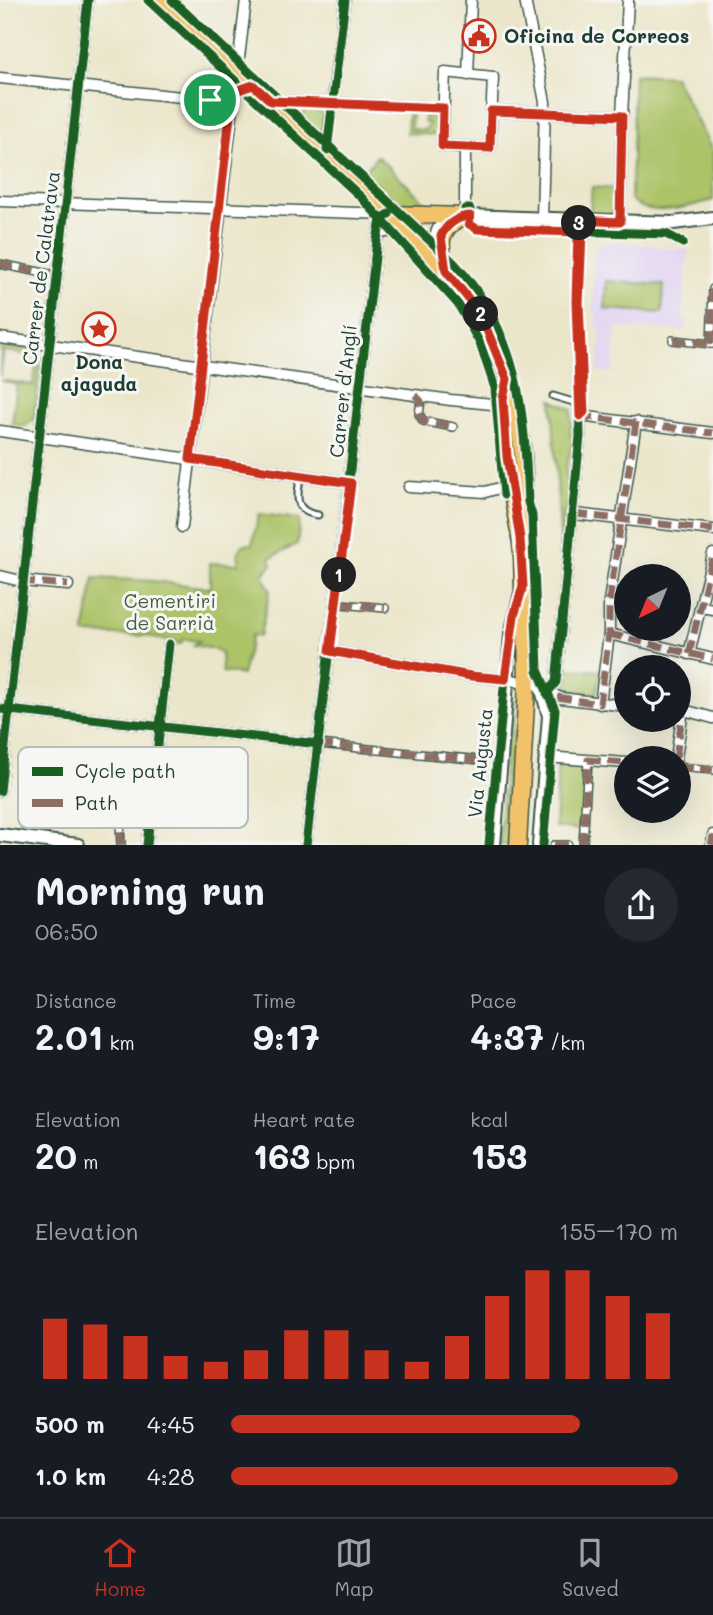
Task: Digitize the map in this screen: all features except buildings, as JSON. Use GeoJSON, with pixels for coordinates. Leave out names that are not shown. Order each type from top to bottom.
{"type":"FeatureCollection","features":[{"type":"Feature","properties":{"kind":"main road","name":"Via Augusta"},"geometry":{"type":"LineString","coordinates":[[160,0],[408,232],[442,267],[480,313],[508,389],[522,471],[523,518],[520,538]]}},
{"type":"Feature","properties":{"kind":"main road"},"geometry":{"type":"LineString","coordinates":[[389,215],[465,216]]}},
{"type":"Feature","properties":{"kind":"main road"},"geometry":{"type":"LineString","coordinates":[[442,267],[441,236],[450,224],[465,216]]}},
{"type":"Feature","properties":{"kind":"main road","name":"Via Augusta"},"geometry":{"type":"LineString","coordinates":[[508,389],[510,485],[520,538],[527,658],[539,689],[526,703],[518,845]]}},
{"type":"Feature","properties":{"kind":"street","name":"Carrer de Calatrava"},"geometry":{"type":"LineString","coordinates":[[0,791],[5,709],[59,276],[88,0]]}},
{"type":"Feature","properties":{"kind":"street"},"geometry":{"type":"LineString","coordinates":[[182,527],[246,0]]}},
{"type":"Feature","properties":{"kind":"street"},"geometry":{"type":"LineString","coordinates":[[326,153],[345,0]]}},
{"type":"Feature","properties":{"kind":"street"},"geometry":{"type":"LineString","coordinates":[[468,75],[471,0]]}},
{"type":"Feature","properties":{"kind":"street"},"geometry":{"type":"LineString","coordinates":[[525,0],[545,102],[542,220]]}},
{"type":"Feature","properties":{"kind":"street"},"geometry":{"type":"LineString","coordinates":[[620,222],[628,0]]}},
{"type":"Feature","properties":{"kind":"street"},"geometry":{"type":"LineString","coordinates":[[445,72],[468,75],[493,77],[490,148],[442,146],[445,72]]}},
{"type":"Feature","properties":{"kind":"street"},"geometry":{"type":"LineString","coordinates":[[0,78],[210,100],[225,107],[230,116]]}},
{"type":"Feature","properties":{"kind":"street"},"geometry":{"type":"LineString","coordinates":[[210,100],[253,85]]}},
{"type":"Feature","properties":{"kind":"street"},"geometry":{"type":"LineString","coordinates":[[271,101],[331,106],[443,108]]}},
{"type":"Feature","properties":{"kind":"street"},"geometry":{"type":"LineString","coordinates":[[491,111],[622,116]]}},
{"type":"Feature","properties":{"kind":"street"},"geometry":{"type":"LineString","coordinates":[[465,147],[465,216],[673,223],[713,218]]}},
{"type":"Feature","properties":{"kind":"street"},"geometry":{"type":"LineString","coordinates":[[0,201],[389,215]]}},
{"type":"Feature","properties":{"kind":"street","name":"Carrer d'Anglí"},"geometry":{"type":"LineString","coordinates":[[306,845],[379,232],[381,220],[389,215]]}},
{"type":"Feature","properties":{"kind":"street"},"geometry":{"type":"LineString","coordinates":[[539,689],[555,688],[575,514],[580,416],[576,301],[579,220]]}},
{"type":"Feature","properties":{"kind":"street"},"geometry":{"type":"LineString","coordinates":[[379,232],[408,232]]}},
{"type":"Feature","properties":{"kind":"street"},"geometry":{"type":"LineString","coordinates":[[0,264],[59,276]]}},
{"type":"Feature","properties":{"kind":"street"},"geometry":{"type":"LineString","coordinates":[[673,340],[712,344],[713,289]]}},
{"type":"Feature","properties":{"kind":"street"},"geometry":{"type":"LineString","coordinates":[[0,338],[492,404],[508,389]]}},
{"type":"Feature","properties":{"kind":"street"},"geometry":{"type":"LineString","coordinates":[[415,395],[421,401],[419,414],[423,421],[453,427]]}},
{"type":"Feature","properties":{"kind":"street"},"geometry":{"type":"LineString","coordinates":[[580,416],[713,433]]}},
{"type":"Feature","properties":{"kind":"street"},"geometry":{"type":"LineString","coordinates":[[600,704],[610,634],[610,601],[636,422]]}},
{"type":"Feature","properties":{"kind":"street"},"geometry":{"type":"LineString","coordinates":[[0,431],[351,483]]}},
{"type":"Feature","properties":{"kind":"street"},"geometry":{"type":"LineString","coordinates":[[409,487],[488,492],[510,485]]}},
{"type":"Feature","properties":{"kind":"street"},"geometry":{"type":"LineString","coordinates":[[575,514],[713,530]]}},
{"type":"Feature","properties":{"kind":"street"},"geometry":{"type":"LineString","coordinates":[[690,654],[713,554]]}},
{"type":"Feature","properties":{"kind":"street"},"geometry":{"type":"LineString","coordinates":[[0,576],[21,581],[68,585]]}},
{"type":"Feature","properties":{"kind":"street","name":"Via Augusta"},"geometry":{"type":"LineString","coordinates":[[494,845],[512,625],[523,586]]}},
{"type":"Feature","properties":{"kind":"street"},"geometry":{"type":"LineString","coordinates":[[341,604],[385,608]]}},
{"type":"Feature","properties":{"kind":"street"},"geometry":{"type":"LineString","coordinates":[[701,607],[713,608]]}},
{"type":"Feature","properties":{"kind":"street"},"geometry":{"type":"LineString","coordinates":[[610,634],[713,659]]}},
{"type":"Feature","properties":{"kind":"street"},"geometry":{"type":"LineString","coordinates":[[158,747],[169,644]]}},
{"type":"Feature","properties":{"kind":"street"},"geometry":{"type":"LineString","coordinates":[[330,651],[471,676],[508,679],[561,698],[614,705]]}},
{"type":"Feature","properties":{"kind":"street","name":"Via Augusta"},"geometry":{"type":"LineString","coordinates":[[539,689],[549,716],[539,845]]}},
{"type":"Feature","properties":{"kind":"street"},"geometry":{"type":"LineString","coordinates":[[5,709],[480,760]]}},
{"type":"Feature","properties":{"kind":"street"},"geometry":{"type":"LineString","coordinates":[[691,712],[713,718]]}},
{"type":"Feature","properties":{"kind":"street"},"geometry":{"type":"LineString","coordinates":[[546,757],[614,762]]}},
{"type":"Feature","properties":{"kind":"street"},"geometry":{"type":"LineString","coordinates":[[583,845],[588,760]]}},
{"type":"Feature","properties":{"kind":"street"},"geometry":{"type":"LineString","coordinates":[[691,768],[713,769]]}},
{"type":"Feature","properties":{"kind":"street"},"geometry":{"type":"LineString","coordinates":[[0,835],[78,845]]}},
{"type":"Feature","properties":{"kind":"street"},"geometry":{"type":"LineString","coordinates":[[711,845],[713,835]]}},
{"type":"Feature","properties":{"kind":"street"},"geometry":{"type":"LineString","coordinates":[[554,845],[568,845]]}},
{"type":"Feature","properties":{"kind":"lane"},"geometry":{"type":"LineString","coordinates":[[553,396],[580,404]]}},
{"type":"Feature","properties":{"kind":"lane"},"geometry":{"type":"LineString","coordinates":[[300,476],[297,497],[299,508],[306,513],[318,515]]}},
{"type":"Feature","properties":{"kind":"shaded area"},"geometry":{"type":"Polygon","coordinates":[[[608,241],[688,250],[682,317],[686,318],[685,331],[616,327],[613,373],[598,372],[601,329],[596,328],[597,313],[593,312],[593,255],[597,247],[608,241]]]}},
{"type":"Feature","properties":{"kind":"green space"},"geometry":{"type":"Polygon","coordinates":[[[634,74],[674,76],[713,152],[713,200],[682,208],[658,210],[638,205],[631,199],[634,74]]]}},
{"type":"Feature","properties":{"kind":"green space"},"geometry":{"type":"Polygon","coordinates":[[[305,109],[315,109],[324,114],[325,131],[318,132],[302,117],[305,109]]]}},
{"type":"Feature","properties":{"kind":"green space"},"geometry":{"type":"Polygon","coordinates":[[[408,115],[412,115],[411,129],[425,130],[429,123],[424,122],[424,116],[438,117],[436,135],[407,133],[408,115]]]}},
{"type":"Feature","properties":{"kind":"green space"},"geometry":{"type":"Polygon","coordinates":[[[377,156],[431,208],[401,206],[364,172],[377,156]]]}},
{"type":"Feature","properties":{"kind":"green space"},"geometry":{"type":"Polygon","coordinates":[[[592,187],[616,189],[613,215],[590,213],[592,187]]]}},
{"type":"Feature","properties":{"kind":"green space"},"geometry":{"type":"Polygon","coordinates":[[[606,281],[664,285],[662,313],[605,309],[606,281]]]}},
{"type":"Feature","properties":{"kind":"green space"},"geometry":{"type":"Polygon","coordinates":[[[1,346],[34,350],[41,359],[34,419],[25,426],[12,424],[17,385],[0,380],[33,385],[38,356],[4,351],[0,376],[1,346]]]}},
{"type":"Feature","properties":{"kind":"green space"},"geometry":{"type":"Polygon","coordinates":[[[552,400],[572,409],[570,434],[573,444],[566,467],[570,502],[565,509],[561,550],[552,400]]]}},
{"type":"Feature","properties":{"kind":"green space","name":"Cementiri de Sarrià"},"geometry":{"type":"Polygon","coordinates":[[[259,514],[300,519],[297,544],[270,558],[272,564],[263,575],[270,590],[260,636],[252,635],[242,675],[222,672],[221,654],[217,650],[193,645],[199,641],[183,639],[181,644],[147,636],[84,634],[94,578],[210,588],[210,563],[239,564],[238,552],[243,545],[252,544],[259,514]]]}},
{"type":"Feature","properties":{"kind":"green space"},"geometry":{"type":"Polygon","coordinates":[[[566,669],[601,671],[596,694],[568,690],[566,669]]]}},
{"type":"Feature","properties":{"kind":"green space"},"geometry":{"type":"Polygon","coordinates":[[[509,699],[516,699],[508,845],[499,845],[509,699]]]}},
{"type":"Feature","properties":{"kind":"green space"},"geometry":{"type":"Polygon","coordinates":[[[558,764],[586,766],[582,830],[555,827],[558,764]]]}},
{"type":"Feature","properties":{"kind":"marked path"},"geometry":{"type":"LineString","coordinates":[[0,264],[59,276]]}},
{"type":"Feature","properties":{"kind":"marked path"},"geometry":{"type":"LineString","coordinates":[[711,344],[713,289]]}},
{"type":"Feature","properties":{"kind":"marked path"},"geometry":{"type":"LineString","coordinates":[[673,340],[713,344]]}},
{"type":"Feature","properties":{"kind":"marked path"},"geometry":{"type":"LineString","coordinates":[[415,395],[421,401],[419,414],[423,421],[453,427]]}},
{"type":"Feature","properties":{"kind":"marked path"},"geometry":{"type":"LineString","coordinates":[[580,416],[713,433]]}},
{"type":"Feature","properties":{"kind":"marked path"},"geometry":{"type":"LineString","coordinates":[[557,697],[600,704],[609,634],[609,602],[636,422]]}},
{"type":"Feature","properties":{"kind":"marked path"},"geometry":{"type":"LineString","coordinates":[[575,514],[713,530]]}},
{"type":"Feature","properties":{"kind":"marked path"},"geometry":{"type":"LineString","coordinates":[[689,654],[713,554]]}},
{"type":"Feature","properties":{"kind":"marked path"},"geometry":{"type":"LineString","coordinates":[[21,581],[68,585]]}},
{"type":"Feature","properties":{"kind":"marked path"},"geometry":{"type":"LineString","coordinates":[[341,604],[385,608]]}},
{"type":"Feature","properties":{"kind":"marked path"},"geometry":{"type":"LineString","coordinates":[[609,634],[713,659]]}},
{"type":"Feature","properties":{"kind":"marked path"},"geometry":{"type":"LineString","coordinates":[[678,746],[680,732]]}},
{"type":"Feature","properties":{"kind":"marked path"},"geometry":{"type":"LineString","coordinates":[[319,744],[480,760]]}},
{"type":"Feature","properties":{"kind":"marked path"},"geometry":{"type":"LineString","coordinates":[[583,845],[588,760],[614,762]]}},
{"type":"Feature","properties":{"kind":"marked path"},"geometry":{"type":"LineString","coordinates":[[691,768],[713,770]]}},
{"type":"Feature","properties":{"kind":"marked path"},"geometry":{"type":"LineString","coordinates":[[121,828],[121,845]]}},
{"type":"Feature","properties":{"kind":"marked path"},"geometry":{"type":"LineString","coordinates":[[711,845],[713,835]]}},
{"type":"Feature","properties":{"kind":"marked path"},"geometry":{"type":"LineString","coordinates":[[554,845],[568,845]]}},
{"type":"Feature","properties":{"kind":"cycle path"},"geometry":{"type":"LineString","coordinates":[[0,791],[88,0]]}},
{"type":"Feature","properties":{"kind":"cycle path"},"geometry":{"type":"LineString","coordinates":[[148,0],[361,197],[458,304],[480,343],[495,388],[504,495]]}},
{"type":"Feature","properties":{"kind":"cycle path"},"geometry":{"type":"LineString","coordinates":[[172,0],[454,263],[493,317],[514,375],[520,405],[528,502],[532,515],[538,670],[555,710],[543,845]]}},
{"type":"Feature","properties":{"kind":"cycle path"},"geometry":{"type":"LineString","coordinates":[[327,150],[345,0]]}},
{"type":"Feature","properties":{"kind":"cycle path"},"geometry":{"type":"LineString","coordinates":[[279,102],[443,108]]}},
{"type":"Feature","properties":{"kind":"cycle path"},"geometry":{"type":"LineString","coordinates":[[465,209],[470,209],[469,224],[475,228],[666,234],[683,243]]}},
{"type":"Feature","properties":{"kind":"cycle path"},"geometry":{"type":"LineString","coordinates":[[306,845],[377,240],[381,220],[389,214]]}},
{"type":"Feature","properties":{"kind":"cycle path"},"geometry":{"type":"LineString","coordinates":[[547,693],[556,682],[580,436],[576,301],[578,232]]}},
{"type":"Feature","properties":{"kind":"cycle path"},"geometry":{"type":"LineString","coordinates":[[158,747],[169,644]]}},
{"type":"Feature","properties":{"kind":"cycle path"},"geometry":{"type":"LineString","coordinates":[[489,845],[506,667],[510,661]]}},
{"type":"Feature","properties":{"kind":"cycle path"},"geometry":{"type":"LineString","coordinates":[[0,709],[319,744]]}},
{"type":"Feature","properties":{"kind":"cycle path"},"geometry":{"type":"LineString","coordinates":[[147,845],[149,828]]}},
{"type":"Feature","properties":{"kind":"place","name":"Oficina de Correos"},"geometry":{"type":"Point","coordinates":[479,36]}},
{"type":"Feature","properties":{"kind":"place","name":"Dona ajaguda"},"geometry":{"type":"Point","coordinates":[99,329]}},
{"type":"Feature","properties":{"kind":"route"},"geometry":{"type":"LineString","coordinates":[[210,100],[228,109],[230,116],[190,459],[351,483],[330,651],[471,676],[505,679],[506,667],[510,661],[514,616],[523,586],[520,538],[514,515],[507,457],[503,399],[507,379],[502,360],[480,313],[446,271],[441,236],[450,224],[465,216],[470,216],[469,224],[477,229],[578,232],[576,301],[580,416],[584,412],[579,304],[582,232],[578,232],[579,220],[620,222],[622,116],[491,111],[490,148],[442,146],[443,108],[331,106],[271,101],[253,85],[210,100]]}}]}
